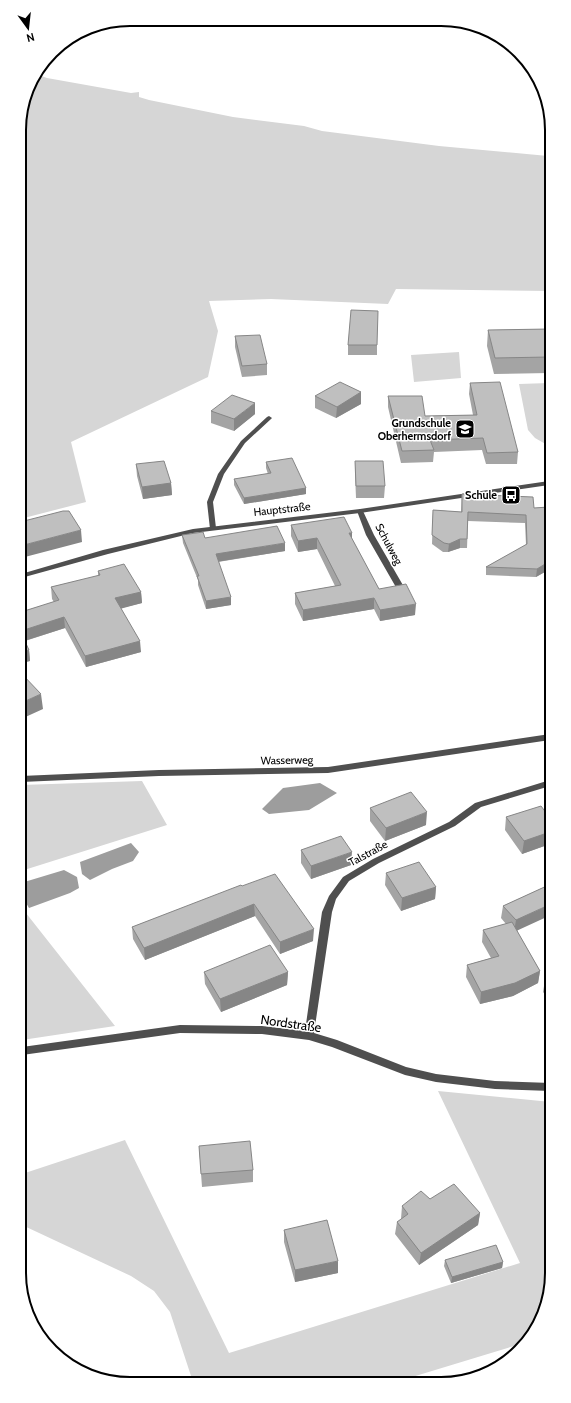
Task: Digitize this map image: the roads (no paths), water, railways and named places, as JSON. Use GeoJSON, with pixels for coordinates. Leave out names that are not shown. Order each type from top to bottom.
{"type":"FeatureCollection","features":[{"type":"Feature","properties":{"kind":"street"},"geometry":{"type":"LineString","coordinates":[[212,528],[210,502],[221,474],[243,442],[269,418]]}},
{"type":"Feature","properties":{"kind":"street","name":"Hauptstraße"},"geometry":{"type":"LineString","coordinates":[[26,575],[106,552],[212,528],[360,511],[545,484]]}},
{"type":"Feature","properties":{"kind":"street","name":"Schulweg"},"geometry":{"type":"LineString","coordinates":[[360,511],[370,535],[400,587]]}},
{"type":"Feature","properties":{"kind":"street","name":"Wasserweg"},"geometry":{"type":"LineString","coordinates":[[26,779],[158,773],[328,770],[545,738]]}},
{"type":"Feature","properties":{"kind":"street","name":"Talstraße"},"geometry":{"type":"LineString","coordinates":[[309,1036],[328,912],[332,898],[346,879],[376,861],[452,824],[478,805],[545,784]]}},
{"type":"Feature","properties":{"kind":"street","name":"Nordstraße"},"geometry":{"type":"LineString","coordinates":[[26,1050],[180,1029],[262,1030],[309,1036],[334,1043],[405,1071],[436,1078],[495,1085],[545,1087]]}},
{"type":"Feature","properties":{"kind":"place","name":"Grundschule Oberhermsdorf"},"geometry":{"type":"Point","coordinates":[465,429]}},
{"type":"Feature","properties":{"kind":"place","name":"Schule"},"geometry":{"type":"Point","coordinates":[511,495]}}]}
